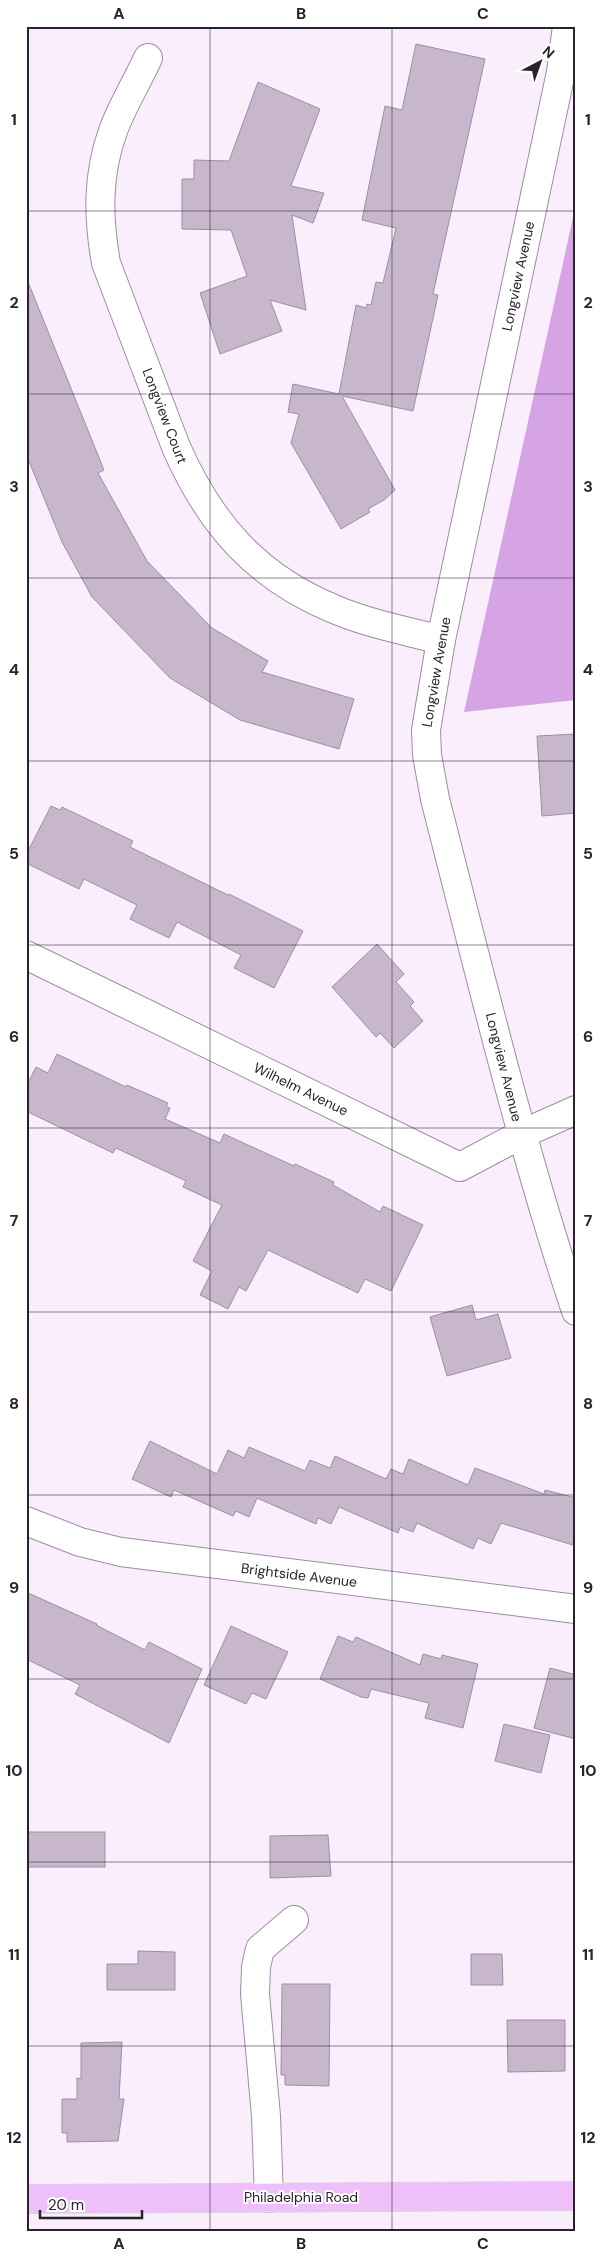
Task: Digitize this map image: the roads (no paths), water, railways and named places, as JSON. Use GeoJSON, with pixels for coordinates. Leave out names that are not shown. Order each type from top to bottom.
{"type":"FeatureCollection","features":[{"type":"Feature","properties":{"kind":"main road","name":"Philadelphia Road"},"geometry":{"type":"LineString","coordinates":[[26,2199],[576,2196]]}},
{"type":"Feature","properties":{"kind":"street","name":"Longview Avenue"},"geometry":{"type":"LineString","coordinates":[[567,26],[561,72],[441,640],[426,730],[426,755],[435,799],[522,1134],[546,1222],[576,1311]]}},
{"type":"Feature","properties":{"kind":"street","name":"Longview Court"},"geometry":{"type":"LineString","coordinates":[[148,58],[113,130],[104,162],[99,196],[101,232],[106,263],[176,448],[189,477],[204,504],[225,532],[274,577],[303,595],[336,610],[441,640]]}},
{"type":"Feature","properties":{"kind":"street","name":"Wilhelm Avenue"},"geometry":{"type":"LineString","coordinates":[[26,955],[460,1167],[522,1134],[576,1110]]}},
{"type":"Feature","properties":{"kind":"street","name":"Brightside Avenue"},"geometry":{"type":"LineString","coordinates":[[26,1521],[80,1542],[121,1552],[576,1609]]}},
{"type":"Feature","properties":{"kind":"street"},"geometry":{"type":"LineString","coordinates":[[269,2198],[266,2116],[255,1994],[256,1967],[260,1949],[294,1920]]}}]}
